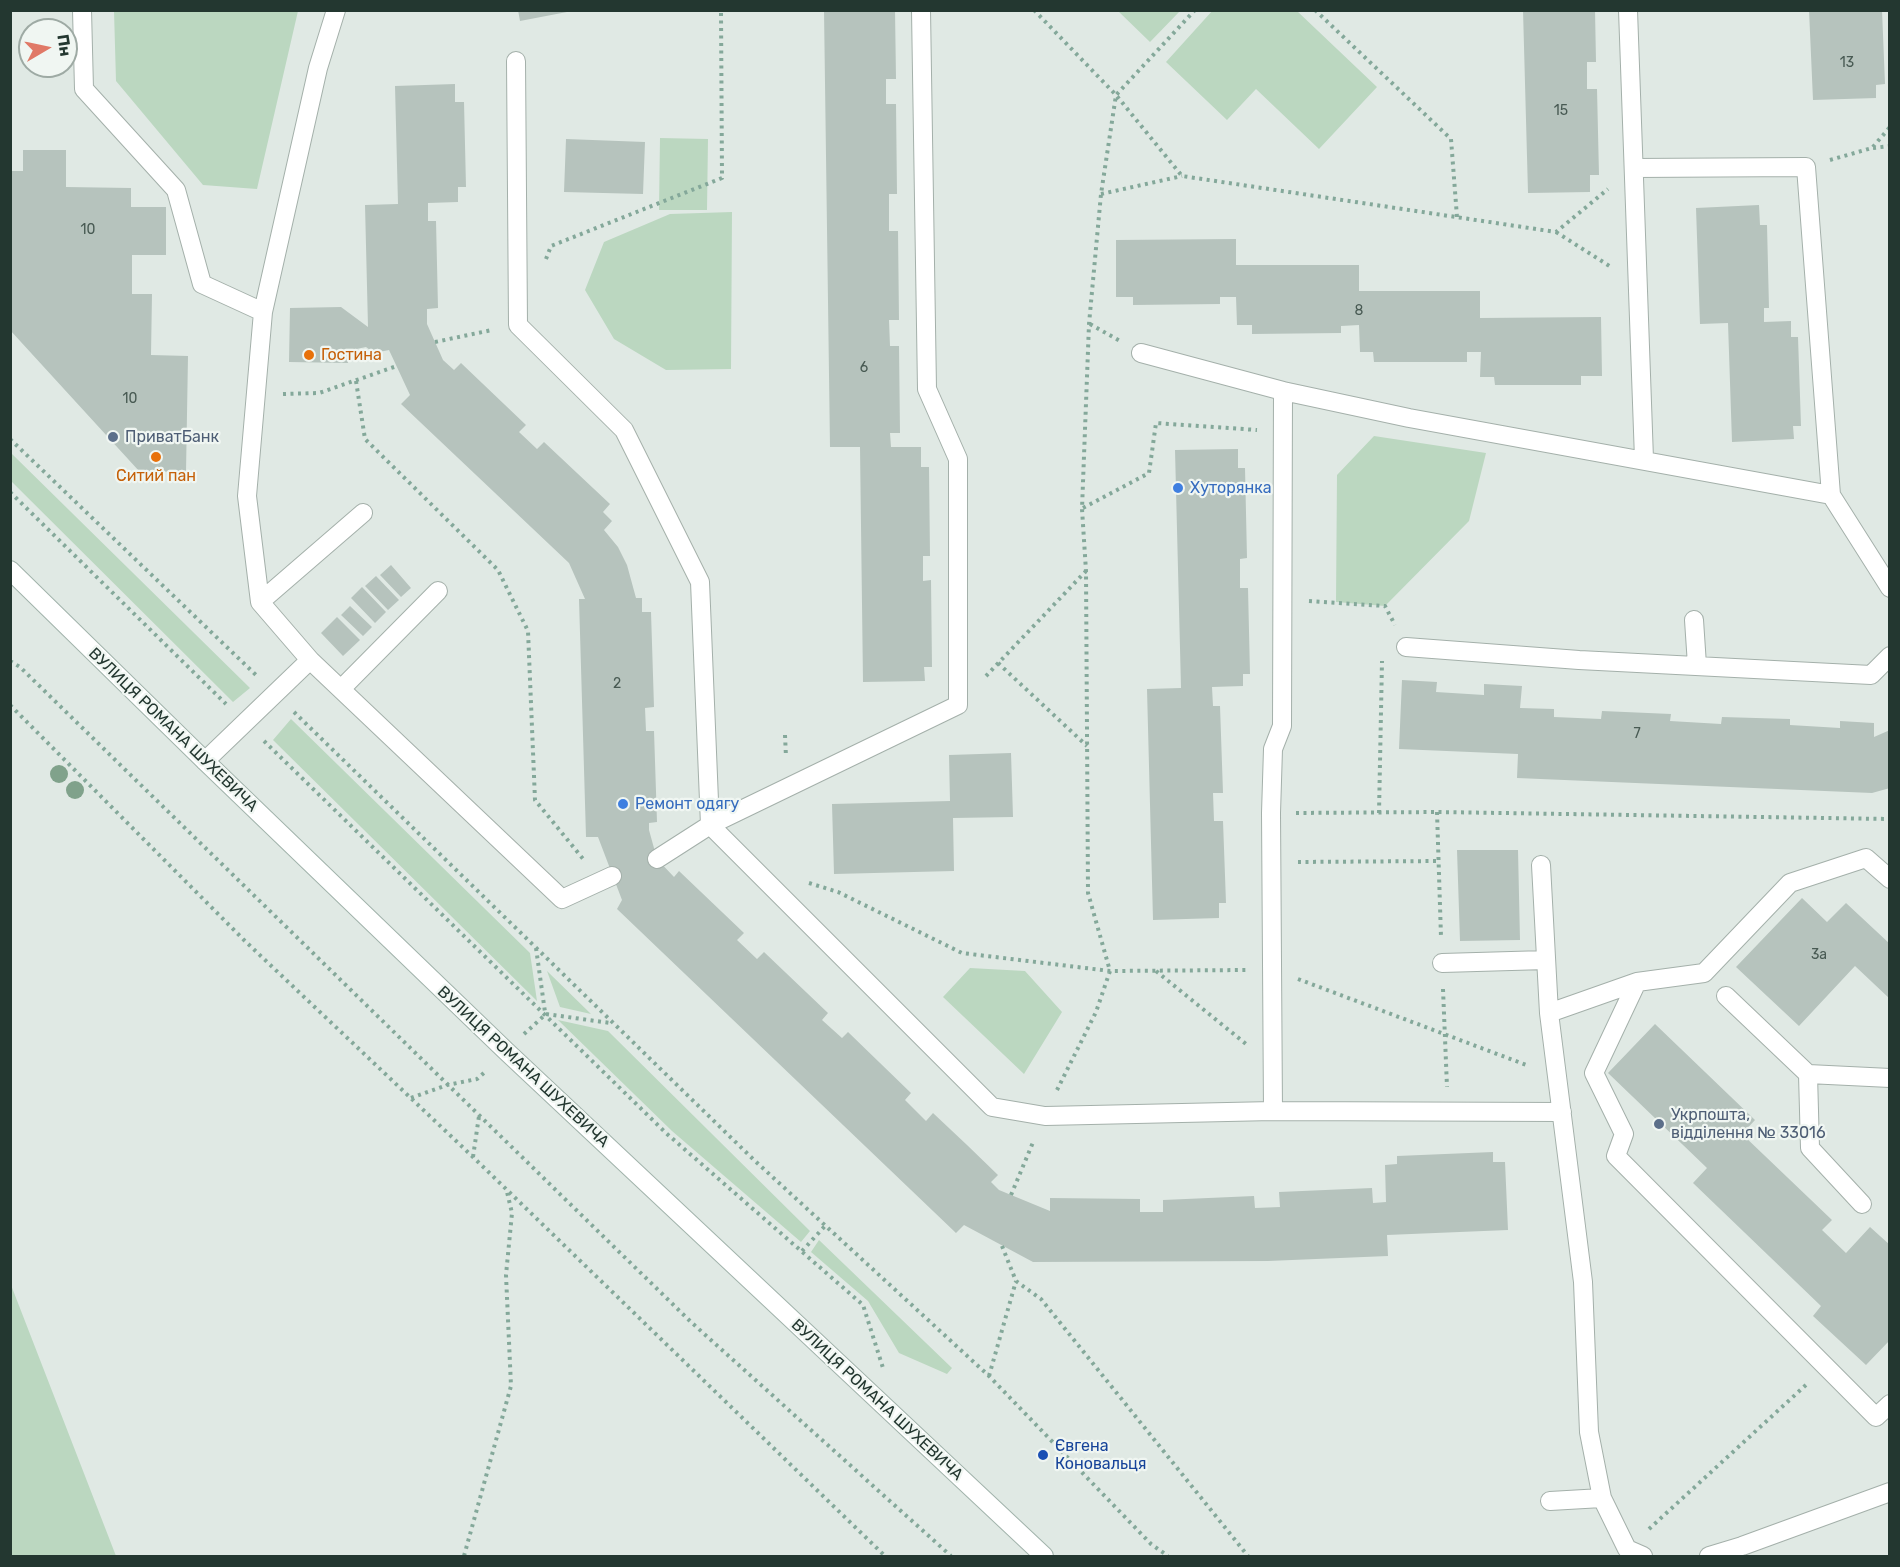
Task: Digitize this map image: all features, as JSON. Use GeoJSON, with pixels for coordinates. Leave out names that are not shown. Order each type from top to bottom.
{"type":"FeatureCollection","features":[{"type":"Feature","properties":{"kind":"main road"},"geometry":{"type":"LineString","coordinates":[[82,10],[84,89],[176,190],[202,284],[263,312]]}},
{"type":"Feature","properties":{"kind":"main road"},"geometry":{"type":"LineString","coordinates":[[336,10],[318,68],[263,312],[247,496],[260,602],[310,660],[562,899],[607,878]]}},
{"type":"Feature","properties":{"kind":"main road"},"geometry":{"type":"LineString","coordinates":[[657,860],[710,825],[958,705],[958,459],[927,389],[921,10]]}},
{"type":"Feature","properties":{"kind":"main road"},"geometry":{"type":"LineString","coordinates":[[1628,10],[1644,459]]}},
{"type":"Feature","properties":{"kind":"main road"},"geometry":{"type":"LineString","coordinates":[[516,61],[518,325],[624,430],[700,582],[710,825],[992,1107],[1045,1116],[1273,1111],[1562,1112]]}},
{"type":"Feature","properties":{"kind":"main road"},"geometry":{"type":"LineString","coordinates":[[1634,168],[1806,167],[1831,495],[1890,588]]}},
{"type":"Feature","properties":{"kind":"main road"},"geometry":{"type":"LineString","coordinates":[[1141,353],[1283,391],[1409,418],[1644,459],[1831,495]]}},
{"type":"Feature","properties":{"kind":"main road"},"geometry":{"type":"LineString","coordinates":[[1273,1111],[1271,813],[1273,749],[1282,726],[1283,391]]}},
{"type":"Feature","properties":{"kind":"main road"},"geometry":{"type":"LineString","coordinates":[[260,602],[363,513]]}},
{"type":"Feature","properties":{"kind":"main road","name":"ВУЛИЦЯ РОМАНА ШУХЕВИЧА"},"geometry":{"type":"LineString","coordinates":[[10,570],[506,1051],[1044,1557]]}},
{"type":"Feature","properties":{"kind":"main road"},"geometry":{"type":"LineString","coordinates":[[341,689],[438,591]]}},
{"type":"Feature","properties":{"kind":"main road"},"geometry":{"type":"LineString","coordinates":[[1694,620],[1697,665]]}},
{"type":"Feature","properties":{"kind":"main road"},"geometry":{"type":"LineString","coordinates":[[1406,647],[1579,660],[1871,675],[1890,656]]}},
{"type":"Feature","properties":{"kind":"main road"},"geometry":{"type":"LineString","coordinates":[[205,761],[310,660]]}},
{"type":"Feature","properties":{"kind":"main road"},"geometry":{"type":"LineString","coordinates":[[1550,1013],[1637,982],[1704,973],[1790,883],[1866,858],[1890,879]]}},
{"type":"Feature","properties":{"kind":"main road"},"geometry":{"type":"LineString","coordinates":[[1541,865],[1550,1013],[1583,1282],[1589,1432],[1602,1498],[1635,1553]]}},
{"type":"Feature","properties":{"kind":"main road"},"geometry":{"type":"LineString","coordinates":[[1442,963],[1546,960]]}},
{"type":"Feature","properties":{"kind":"main road"},"geometry":{"type":"LineString","coordinates":[[1637,982],[1594,1073],[1624,1134],[1616,1156],[1876,1417],[1890,1404]]}},
{"type":"Feature","properties":{"kind":"main road"},"geometry":{"type":"LineString","coordinates":[[1726,996],[1808,1074],[1890,1078]]}},
{"type":"Feature","properties":{"kind":"main road"},"geometry":{"type":"LineString","coordinates":[[1808,1074],[1810,1148],[1862,1204]]}},
{"type":"Feature","properties":{"kind":"main road"},"geometry":{"type":"LineString","coordinates":[[1709,1557],[1890,1491]]}},
{"type":"Feature","properties":{"kind":"main road"},"geometry":{"type":"LineString","coordinates":[[1550,1501],[1602,1498]]}},
{"type":"Feature","properties":{"kind":"path"},"geometry":{"type":"LineString","coordinates":[[543,266],[551,246],[722,178],[722,10]]}},
{"type":"Feature","properties":{"kind":"path"},"geometry":{"type":"LineString","coordinates":[[1034,10],[1116,95],[1182,176]]}},
{"type":"Feature","properties":{"kind":"path"},"geometry":{"type":"LineString","coordinates":[[1011,1195],[1045,1116],[1096,1012],[1110,971],[1088,893],[1086,571],[1082,508],[1089,324],[1101,194],[1116,95],[1195,10]]}},
{"type":"Feature","properties":{"kind":"path"},"geometry":{"type":"LineString","coordinates":[[1315,10],[1451,139],[1457,217]]}},
{"type":"Feature","properties":{"kind":"path"},"geometry":{"type":"LineString","coordinates":[[1872,148],[1890,127]]}},
{"type":"Feature","properties":{"kind":"path"},"geometry":{"type":"LineString","coordinates":[[1806,167],[1872,148],[1890,146]]}},
{"type":"Feature","properties":{"kind":"path"},"geometry":{"type":"LineString","coordinates":[[1556,232],[1634,168]]}},
{"type":"Feature","properties":{"kind":"path"},"geometry":{"type":"LineString","coordinates":[[1101,194],[1182,176],[1556,232],[1638,284]]}},
{"type":"Feature","properties":{"kind":"path"},"geometry":{"type":"LineString","coordinates":[[1089,324],[1141,353]]}},
{"type":"Feature","properties":{"kind":"path"},"geometry":{"type":"LineString","coordinates":[[435,342],[518,325]]}},
{"type":"Feature","properties":{"kind":"path"},"geometry":{"type":"LineString","coordinates":[[255,394],[320,393],[397,366]]}},
{"type":"Feature","properties":{"kind":"path"},"geometry":{"type":"LineString","coordinates":[[356,381],[365,439],[498,570],[528,631],[535,800],[607,878]]}},
{"type":"Feature","properties":{"kind":"path"},"geometry":{"type":"LineString","coordinates":[[1082,508],[1149,473],[1156,423],[1283,432]]}},
{"type":"Feature","properties":{"kind":"path"},"geometry":{"type":"LineString","coordinates":[[10,440],[275,693],[612,1024],[825,1226],[988,1376],[1151,1544],[1168,1557]]}},
{"type":"Feature","properties":{"kind":"path"},"geometry":{"type":"LineString","coordinates":[[10,492],[666,1133],[863,1305],[884,1369]]}},
{"type":"Feature","properties":{"kind":"path"},"geometry":{"type":"LineString","coordinates":[[958,705],[1086,571]]}},
{"type":"Feature","properties":{"kind":"path"},"geometry":{"type":"LineString","coordinates":[[1283,601],[1385,606]]}},
{"type":"Feature","properties":{"kind":"path"},"geometry":{"type":"LineString","coordinates":[[1379,813],[1382,661],[1406,647]]}},
{"type":"Feature","properties":{"kind":"path"},"geometry":{"type":"LineString","coordinates":[[10,661],[20,667],[70,715],[691,1322],[951,1557]]}},
{"type":"Feature","properties":{"kind":"path"},"geometry":{"type":"LineString","coordinates":[[998,663],[1087,746]]}},
{"type":"Feature","properties":{"kind":"path"},"geometry":{"type":"LineString","coordinates":[[10,705],[245,941],[473,1157],[885,1557]]}},
{"type":"Feature","properties":{"kind":"path"},"geometry":{"type":"LineString","coordinates":[[1271,813],[1890,819]]}},
{"type":"Feature","properties":{"kind":"path"},"geometry":{"type":"LineString","coordinates":[[1272,862],[1439,861]]}},
{"type":"Feature","properties":{"kind":"path"},"geometry":{"type":"LineString","coordinates":[[806,882],[838,892],[962,953],[1110,971],[1273,970],[1558,1077]]}},
{"type":"Feature","properties":{"kind":"path"},"geometry":{"type":"LineString","coordinates":[[536,947],[546,1014]]}},
{"type":"Feature","properties":{"kind":"path"},"geometry":{"type":"LineString","coordinates":[[1155,970],[1273,1067]]}},
{"type":"Feature","properties":{"kind":"path"},"geometry":{"type":"LineString","coordinates":[[546,1014],[612,1024]]}},
{"type":"Feature","properties":{"kind":"path"},"geometry":{"type":"LineString","coordinates":[[411,1098],[447,1085]]}},
{"type":"Feature","properties":{"kind":"path"},"geometry":{"type":"LineString","coordinates":[[473,1157],[479,1115]]}},
{"type":"Feature","properties":{"kind":"path"},"geometry":{"type":"LineString","coordinates":[[465,1557],[511,1386],[506,1275],[512,1213],[507,1192]]}},
{"type":"Feature","properties":{"kind":"path"},"geometry":{"type":"LineString","coordinates":[[802,1251],[825,1226]]}},
{"type":"Feature","properties":{"kind":"path"},"geometry":{"type":"LineString","coordinates":[[1002,1246],[1016,1281],[1041,1299],[1248,1557]]}},
{"type":"Feature","properties":{"kind":"path"},"geometry":{"type":"LineString","coordinates":[[988,1376],[1016,1281]]}},
{"type":"Feature","properties":{"kind":"path"},"geometry":{"type":"LineString","coordinates":[[1635,1553],[1826,1367]]}},
{"type":"Feature","properties":{"kind":"green space"},"geometry":{"type":"Polygon","coordinates":[[[1213,10],[1297,11],[1377,87],[1319,149],[1256,89],[1227,120],[1166,62],[1213,10]]]}},
{"type":"Feature","properties":{"kind":"green space"},"geometry":{"type":"Polygon","coordinates":[[[114,11],[298,11],[257,189],[203,185],[116,81],[114,11]]]}},
{"type":"Feature","properties":{"kind":"green space"},"geometry":{"type":"Polygon","coordinates":[[[1118,11],[1180,11],[1150,42],[1118,11]]]}},
{"type":"Feature","properties":{"kind":"green space"},"geometry":{"type":"Polygon","coordinates":[[[660,138],[708,139],[707,210],[659,210],[660,138]]]}},
{"type":"Feature","properties":{"kind":"green space"},"geometry":{"type":"Polygon","coordinates":[[[732,212],[731,369],[666,370],[614,339],[585,290],[604,242],[670,214],[732,212]]]}},
{"type":"Feature","properties":{"kind":"green space"},"geometry":{"type":"Polygon","coordinates":[[[1374,436],[1486,453],[1469,521],[1385,606],[1336,602],[1337,475],[1374,436]]]}},
{"type":"Feature","properties":{"kind":"green space"},"geometry":{"type":"Polygon","coordinates":[[[10,453],[250,688],[233,702],[11,481],[10,453]]]}},
{"type":"Feature","properties":{"kind":"green space"},"geometry":{"type":"Polygon","coordinates":[[[291,719],[530,953],[537,1001],[273,740],[291,719]]]}},
{"type":"Feature","properties":{"kind":"green space"},"geometry":{"type":"Polygon","coordinates":[[[970,968],[1025,971],[1062,1012],[1024,1074],[943,997],[970,968]]]}},
{"type":"Feature","properties":{"kind":"green space"},"geometry":{"type":"Polygon","coordinates":[[[547,971],[591,1014],[560,1007],[547,971]]]}},
{"type":"Feature","properties":{"kind":"green space"},"geometry":{"type":"Polygon","coordinates":[[[558,1020],[608,1031],[810,1231],[801,1242],[672,1131],[558,1020]]]}},
{"type":"Feature","properties":{"kind":"green space"},"geometry":{"type":"Polygon","coordinates":[[[819,1240],[952,1368],[947,1374],[899,1353],[868,1301],[811,1252],[819,1240]]]}},
{"type":"Feature","properties":{"kind":"green space"},"geometry":{"type":"Polygon","coordinates":[[[11,1285],[116,1556],[11,1556],[11,1285]]]}},
{"type":"Feature","properties":{"kind":"building"},"geometry":{"type":"Polygon","coordinates":[[[518,10],[566,10],[567,12],[520,21],[518,10]]]}},
{"type":"Feature","properties":{"kind":"building"},"geometry":{"type":"Polygon","coordinates":[[[824,10],[895,10],[896,79],[886,79],[886,104],[896,104],[897,194],[889,194],[889,231],[898,231],[899,320],[889,320],[890,346],[899,346],[900,433],[890,433],[891,447],[921,447],[921,467],[929,467],[930,556],[923,556],[923,581],[931,580],[932,667],[924,667],[925,681],[863,682],[860,447],[830,447],[824,10]]]}},
{"type":"Feature","properties":{"kind":"building"},"geometry":{"type":"Polygon","coordinates":[[[1523,10],[1595,10],[1596,62],[1587,62],[1587,89],[1597,89],[1599,175],[1590,175],[1590,192],[1528,193],[1523,10]]]}},
{"type":"Feature","properties":{"kind":"building"},"geometry":{"type":"Polygon","coordinates":[[[1809,10],[1882,10],[1885,84],[1876,85],[1876,98],[1813,100],[1809,10]]]}},
{"type":"Feature","properties":{"kind":"building"},"geometry":{"type":"Polygon","coordinates":[[[455,84],[455,102],[464,102],[466,187],[458,187],[458,202],[428,203],[428,221],[436,221],[438,308],[427,309],[427,324],[443,360],[454,370],[461,363],[526,425],[519,432],[537,449],[544,442],[610,504],[603,512],[612,521],[604,530],[618,547],[627,565],[636,598],[642,598],[642,612],[651,612],[654,707],[645,708],[646,731],[654,731],[657,822],[649,823],[649,830],[657,859],[674,877],[679,871],[744,933],[737,940],[757,959],[764,952],[828,1013],[822,1020],[842,1038],[848,1032],[911,1093],[905,1100],[926,1121],[933,1113],[998,1175],[991,1182],[999,1190],[1050,1211],[1050,1198],[1140,1199],[1140,1212],[1163,1212],[1163,1200],[1254,1196],[1255,1208],[1280,1207],[1279,1192],[1372,1188],[1373,1203],[1386,1202],[1385,1165],[1397,1164],[1397,1156],[1493,1152],[1493,1162],[1505,1162],[1508,1230],[1387,1235],[1388,1256],[1268,1261],[1033,1262],[964,1225],[956,1233],[617,909],[622,900],[598,837],[586,837],[579,599],[585,599],[569,563],[401,404],[410,395],[389,350],[374,353],[366,347],[347,351],[348,363],[289,362],[290,308],[341,307],[368,327],[365,205],[398,204],[395,86],[455,84]]]}},
{"type":"Feature","properties":{"kind":"building"},"geometry":{"type":"Polygon","coordinates":[[[566,139],[645,142],[643,194],[564,192],[566,139]]]}},
{"type":"Feature","properties":{"kind":"building"},"geometry":{"type":"Polygon","coordinates":[[[23,150],[66,150],[66,187],[131,188],[131,207],[166,207],[166,255],[132,255],[132,294],[152,294],[151,355],[188,356],[186,472],[139,471],[10,330],[10,171],[23,171],[23,150]]]}},
{"type":"Feature","properties":{"kind":"building"},"geometry":{"type":"Polygon","coordinates":[[[1759,205],[1760,225],[1767,225],[1769,308],[1764,308],[1764,322],[1791,321],[1791,337],[1798,337],[1801,426],[1793,426],[1794,439],[1732,442],[1728,323],[1700,324],[1696,208],[1759,205]]]}},
{"type":"Feature","properties":{"kind":"building"},"geometry":{"type":"Polygon","coordinates":[[[1236,239],[1236,265],[1359,265],[1359,291],[1480,291],[1480,318],[1601,317],[1602,376],[1581,376],[1581,385],[1495,385],[1494,377],[1480,377],[1481,352],[1467,352],[1467,362],[1374,362],[1373,352],[1360,352],[1359,325],[1341,326],[1341,333],[1252,334],[1252,325],[1237,325],[1236,297],[1220,297],[1220,304],[1133,305],[1133,297],[1116,297],[1116,240],[1236,239]]]}},
{"type":"Feature","properties":{"kind":"building"},"geometry":{"type":"Polygon","coordinates":[[[1238,449],[1238,468],[1245,468],[1247,558],[1240,559],[1240,588],[1248,588],[1250,674],[1243,674],[1243,686],[1212,687],[1213,706],[1220,706],[1223,793],[1213,793],[1214,821],[1223,821],[1226,903],[1219,903],[1219,918],[1153,920],[1147,689],[1181,688],[1175,450],[1238,449]]]}},
{"type":"Feature","properties":{"kind":"building"},"geometry":{"type":"Polygon","coordinates":[[[391,565],[411,588],[401,597],[380,575],[391,565]]]}},
{"type":"Feature","properties":{"kind":"building"},"geometry":{"type":"Polygon","coordinates":[[[376,576],[399,600],[388,610],[365,586],[376,576]]]}},
{"type":"Feature","properties":{"kind":"building"},"geometry":{"type":"Polygon","coordinates":[[[362,587],[386,612],[375,623],[351,598],[362,587]]]}},
{"type":"Feature","properties":{"kind":"building"},"geometry":{"type":"Polygon","coordinates":[[[350,606],[372,627],[363,636],[341,615],[350,606]]]}},
{"type":"Feature","properties":{"kind":"building"},"geometry":{"type":"Polygon","coordinates":[[[337,617],[360,640],[343,656],[321,633],[337,617]]]}},
{"type":"Feature","properties":{"kind":"building"},"geometry":{"type":"Polygon","coordinates":[[[1402,680],[1437,682],[1436,692],[1484,695],[1484,684],[1522,686],[1520,708],[1554,709],[1554,717],[1601,719],[1602,711],[1671,714],[1670,721],[1721,724],[1722,717],[1790,719],[1790,725],[1840,728],[1840,721],[1874,723],[1874,737],[1890,730],[1890,788],[1872,793],[1517,778],[1518,754],[1399,749],[1402,680]]]}},
{"type":"Feature","properties":{"kind":"building"},"geometry":{"type":"Polygon","coordinates":[[[1011,753],[1013,817],[953,818],[954,871],[834,874],[832,804],[950,801],[949,755],[1011,753]]]}},
{"type":"Feature","properties":{"kind":"building"},"geometry":{"type":"Polygon","coordinates":[[[1457,850],[1518,850],[1520,940],[1460,941],[1457,850]]]}},
{"type":"Feature","properties":{"kind":"building"},"geometry":{"type":"Polygon","coordinates":[[[1802,898],[1827,922],[1846,903],[1890,944],[1890,999],[1855,966],[1799,1026],[1736,967],[1802,898]]]}},
{"type":"Feature","properties":{"kind":"building"},"geometry":{"type":"Polygon","coordinates":[[[1655,1024],[1755,1120],[1742,1134],[1832,1220],[1822,1230],[1846,1253],[1870,1227],[1890,1245],[1890,1340],[1866,1365],[1813,1316],[1821,1306],[1693,1183],[1707,1168],[1608,1073],[1655,1024]]]}},
{"type":"Feature","properties":{"kind":"place","name":"Гостина"},"geometry":{"type":"Point","coordinates":[309,355]}},
{"type":"Feature","properties":{"kind":"place","name":"ПриватБанк"},"geometry":{"type":"Point","coordinates":[113,437]}},
{"type":"Feature","properties":{"kind":"place","name":"Ситий пан"},"geometry":{"type":"Point","coordinates":[156,457]}},
{"type":"Feature","properties":{"kind":"place","name":"Хуторянка"},"geometry":{"type":"Point","coordinates":[1178,488]}},
{"type":"Feature","properties":{"kind":"place","name":"Ремонт одягу"},"geometry":{"type":"Point","coordinates":[623,804]}},
{"type":"Feature","properties":{"kind":"place","name":"Укрпошта, відділення № 33016"},"geometry":{"type":"Point","coordinates":[1659,1124]}},
{"type":"Feature","properties":{"kind":"place","name":"Євгена Коновальця"},"geometry":{"type":"Point","coordinates":[1043,1455]}}]}
